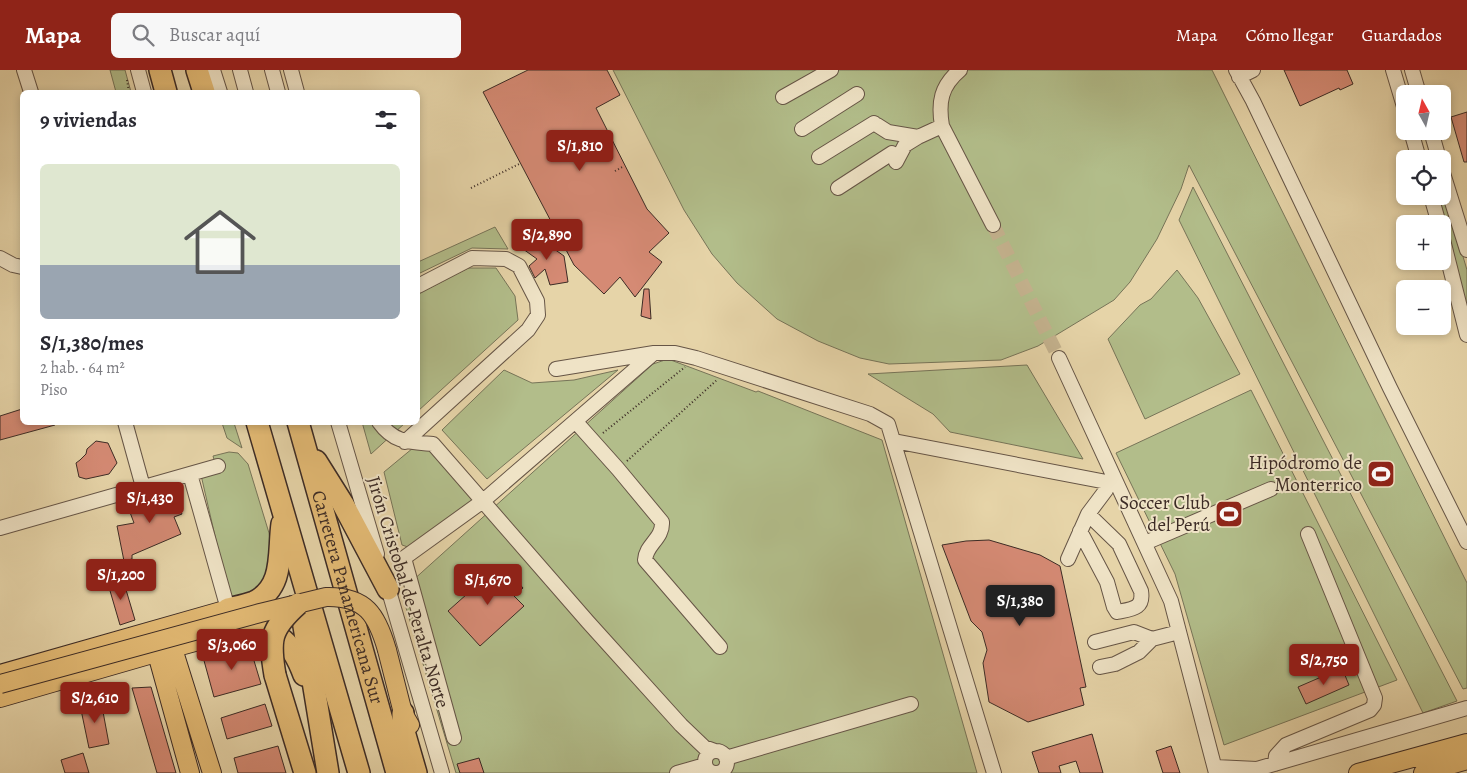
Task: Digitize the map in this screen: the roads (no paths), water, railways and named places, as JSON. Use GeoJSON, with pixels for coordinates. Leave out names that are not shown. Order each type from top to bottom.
{"type":"FeatureCollection","features":[{"type":"Feature","properties":{"kind":"highway"},"geometry":{"type":"LineString","coordinates":[[160,70],[165,90]]}},
{"type":"Feature","properties":{"kind":"highway"},"geometry":{"type":"LineString","coordinates":[[197,70],[203,90]]}},
{"type":"Feature","properties":{"kind":"highway","name":"Carretera Panamericana Sur"},"geometry":{"type":"LineString","coordinates":[[258,425],[359,773]]}},
{"type":"Feature","properties":{"kind":"highway","name":"Carretera Panamericana Sur"},"geometry":{"type":"LineString","coordinates":[[299,425],[396,773]]}},
{"type":"Feature","properties":{"kind":"highway"},"geometry":{"type":"LineString","coordinates":[[304,444],[343,504],[388,589]]}},
{"type":"Feature","properties":{"kind":"highway"},"geometry":{"type":"LineString","coordinates":[[228,609],[255,601],[269,591],[279,570],[283,512]]}},
{"type":"Feature","properties":{"kind":"highway"},"geometry":{"type":"LineString","coordinates":[[302,574],[299,599],[328,773]]}},
{"type":"Feature","properties":{"kind":"highway"},"geometry":{"type":"LineString","coordinates":[[298,604],[278,627],[271,646],[275,675],[305,773]]}},
{"type":"Feature","properties":{"kind":"highway"},"geometry":{"type":"LineString","coordinates":[[234,632],[263,630],[277,636],[290,647],[299,662],[317,711]]}},
{"type":"Feature","properties":{"kind":"highway"},"geometry":{"type":"LineString","coordinates":[[403,712],[403,728],[416,773]]}},
{"type":"Feature","properties":{"kind":"main road"},"geometry":{"type":"LineString","coordinates":[[0,684],[326,597],[351,600],[371,612],[382,631],[403,712],[416,734],[426,773]]}},
{"type":"Feature","properties":{"kind":"main road"},"geometry":{"type":"LineString","coordinates":[[0,674],[228,609]]}},
{"type":"Feature","properties":{"kind":"main road"},"geometry":{"type":"LineString","coordinates":[[158,628],[212,773]]}},
{"type":"Feature","properties":{"kind":"main road"},"geometry":{"type":"LineString","coordinates":[[0,698],[234,632]]}},
{"type":"Feature","properties":{"kind":"main road"},"geometry":{"type":"LineString","coordinates":[[165,650],[190,773]]}},
{"type":"Feature","properties":{"kind":"main road"},"geometry":{"type":"LineString","coordinates":[[1358,773],[1462,753]]}},
{"type":"Feature","properties":{"kind":"main road"},"geometry":{"type":"LineString","coordinates":[[1423,773],[1462,753]]}},
{"type":"Feature","properties":{"kind":"street"},"geometry":{"type":"LineString","coordinates":[[24,70],[30,90]]}},
{"type":"Feature","properties":{"kind":"street"},"geometry":{"type":"LineString","coordinates":[[213,70],[219,90]]}},
{"type":"Feature","properties":{"kind":"street"},"geometry":{"type":"LineString","coordinates":[[240,70],[245,90]]}},
{"type":"Feature","properties":{"kind":"street"},"geometry":{"type":"LineString","coordinates":[[272,70],[277,90]]}},
{"type":"Feature","properties":{"kind":"street"},"geometry":{"type":"LineString","coordinates":[[291,70],[296,90]]}},
{"type":"Feature","properties":{"kind":"street"},"geometry":{"type":"LineString","coordinates":[[783,97],[830,70]]}},
{"type":"Feature","properties":{"kind":"street"},"geometry":{"type":"LineString","coordinates":[[960,70],[951,77],[944,90],[939,108],[942,126],[993,225]]}},
{"type":"Feature","properties":{"kind":"street"},"geometry":{"type":"LineString","coordinates":[[1253,70],[1238,73],[1390,388],[1467,542]]}},
{"type":"Feature","properties":{"kind":"street"},"geometry":{"type":"LineString","coordinates":[[1393,70],[1398,85]]}},
{"type":"Feature","properties":{"kind":"street"},"geometry":{"type":"LineString","coordinates":[[1412,70],[1416,85]]}},
{"type":"Feature","properties":{"kind":"street"},"geometry":{"type":"LineString","coordinates":[[132,74],[143,90]]}},
{"type":"Feature","properties":{"kind":"street"},"geometry":{"type":"LineString","coordinates":[[802,128],[857,94]]}},
{"type":"Feature","properties":{"kind":"street"},"geometry":{"type":"LineString","coordinates":[[819,157],[875,124],[888,132],[918,137]]}},
{"type":"Feature","properties":{"kind":"street"},"geometry":{"type":"LineString","coordinates":[[838,188],[894,157],[905,145],[918,137],[942,126]]}},
{"type":"Feature","properties":{"kind":"street"},"geometry":{"type":"LineString","coordinates":[[1451,199],[1467,250]]}},
{"type":"Feature","properties":{"kind":"street"},"geometry":{"type":"LineString","coordinates":[[0,258],[20,267]]}},
{"type":"Feature","properties":{"kind":"street"},"geometry":{"type":"LineString","coordinates":[[405,442],[528,330],[538,315],[537,301],[519,266],[506,259],[472,258],[420,285]]}},
{"type":"Feature","properties":{"kind":"street"},"geometry":{"type":"LineString","coordinates":[[1451,270],[1466,328]]}},
{"type":"Feature","properties":{"kind":"street"},"geometry":{"type":"LineString","coordinates":[[454,738],[404,558],[483,501],[654,353]]}},
{"type":"Feature","properties":{"kind":"street"},"geometry":{"type":"LineString","coordinates":[[556,369],[654,353],[675,353],[870,414],[888,424],[994,773]]}},
{"type":"Feature","properties":{"kind":"street"},"geometry":{"type":"LineString","coordinates":[[1059,358],[1113,483],[1145,543],[1171,601],[1216,770],[1257,770],[1467,708]]}},
{"type":"Feature","properties":{"kind":"street"},"geometry":{"type":"LineString","coordinates":[[576,422],[662,522],[662,530],[646,552],[646,560],[720,647]]}},
{"type":"Feature","properties":{"kind":"street"},"geometry":{"type":"LineString","coordinates":[[125,425],[143,488]]}},
{"type":"Feature","properties":{"kind":"street","name":"Jirón Cristobal de Peralta Norte"},"geometry":{"type":"LineString","coordinates":[[339,425],[442,773]]}},
{"type":"Feature","properties":{"kind":"street"},"geometry":{"type":"LineString","coordinates":[[381,425],[387,433],[405,442],[433,444],[588,622],[682,725],[704,747],[721,754],[727,764],[720,772],[713,772],[707,768],[707,755],[721,754],[911,704]]}},
{"type":"Feature","properties":{"kind":"street"},"geometry":{"type":"LineString","coordinates":[[894,441],[1113,483]]}},
{"type":"Feature","properties":{"kind":"street"},"geometry":{"type":"LineString","coordinates":[[0,528],[218,466]]}},
{"type":"Feature","properties":{"kind":"street"},"geometry":{"type":"LineString","coordinates":[[190,474],[228,609]]}},
{"type":"Feature","properties":{"kind":"street"},"geometry":{"type":"LineString","coordinates":[[1068,559],[1088,514],[1113,483]]}},
{"type":"Feature","properties":{"kind":"street"},"geometry":{"type":"LineString","coordinates":[[1145,543],[1270,489]]}},
{"type":"Feature","properties":{"kind":"street"},"geometry":{"type":"LineString","coordinates":[[1080,531],[1107,582],[1117,612],[1133,609],[1140,604],[1142,599],[1141,591],[1119,544],[1088,514]]}},
{"type":"Feature","properties":{"kind":"street"},"geometry":{"type":"LineString","coordinates":[[1275,764],[1276,756],[1286,745],[1370,710],[1374,705],[1375,698],[1308,534]]}},
{"type":"Feature","properties":{"kind":"street"},"geometry":{"type":"LineString","coordinates":[[1095,642],[1134,632],[1152,639]]}},
{"type":"Feature","properties":{"kind":"street"},"geometry":{"type":"LineString","coordinates":[[1100,667],[1115,664],[1139,652],[1152,639],[1179,632]]}},
{"type":"Feature","properties":{"kind":"street"},"geometry":{"type":"LineString","coordinates":[[677,773],[706,765]]}},
{"type":"Feature","properties":{"kind":"tunnel"},"geometry":{"type":"LineString","coordinates":[[993,225],[1059,358]]}},
{"type":"Feature","properties":{"kind":"place","name":"Hipódromo de Monterrico"},"geometry":{"type":"Point","coordinates":[1381,474]}},
{"type":"Feature","properties":{"kind":"place","name":"Soccer Club del Perú"},"geometry":{"type":"Point","coordinates":[1229,514]}}]}
